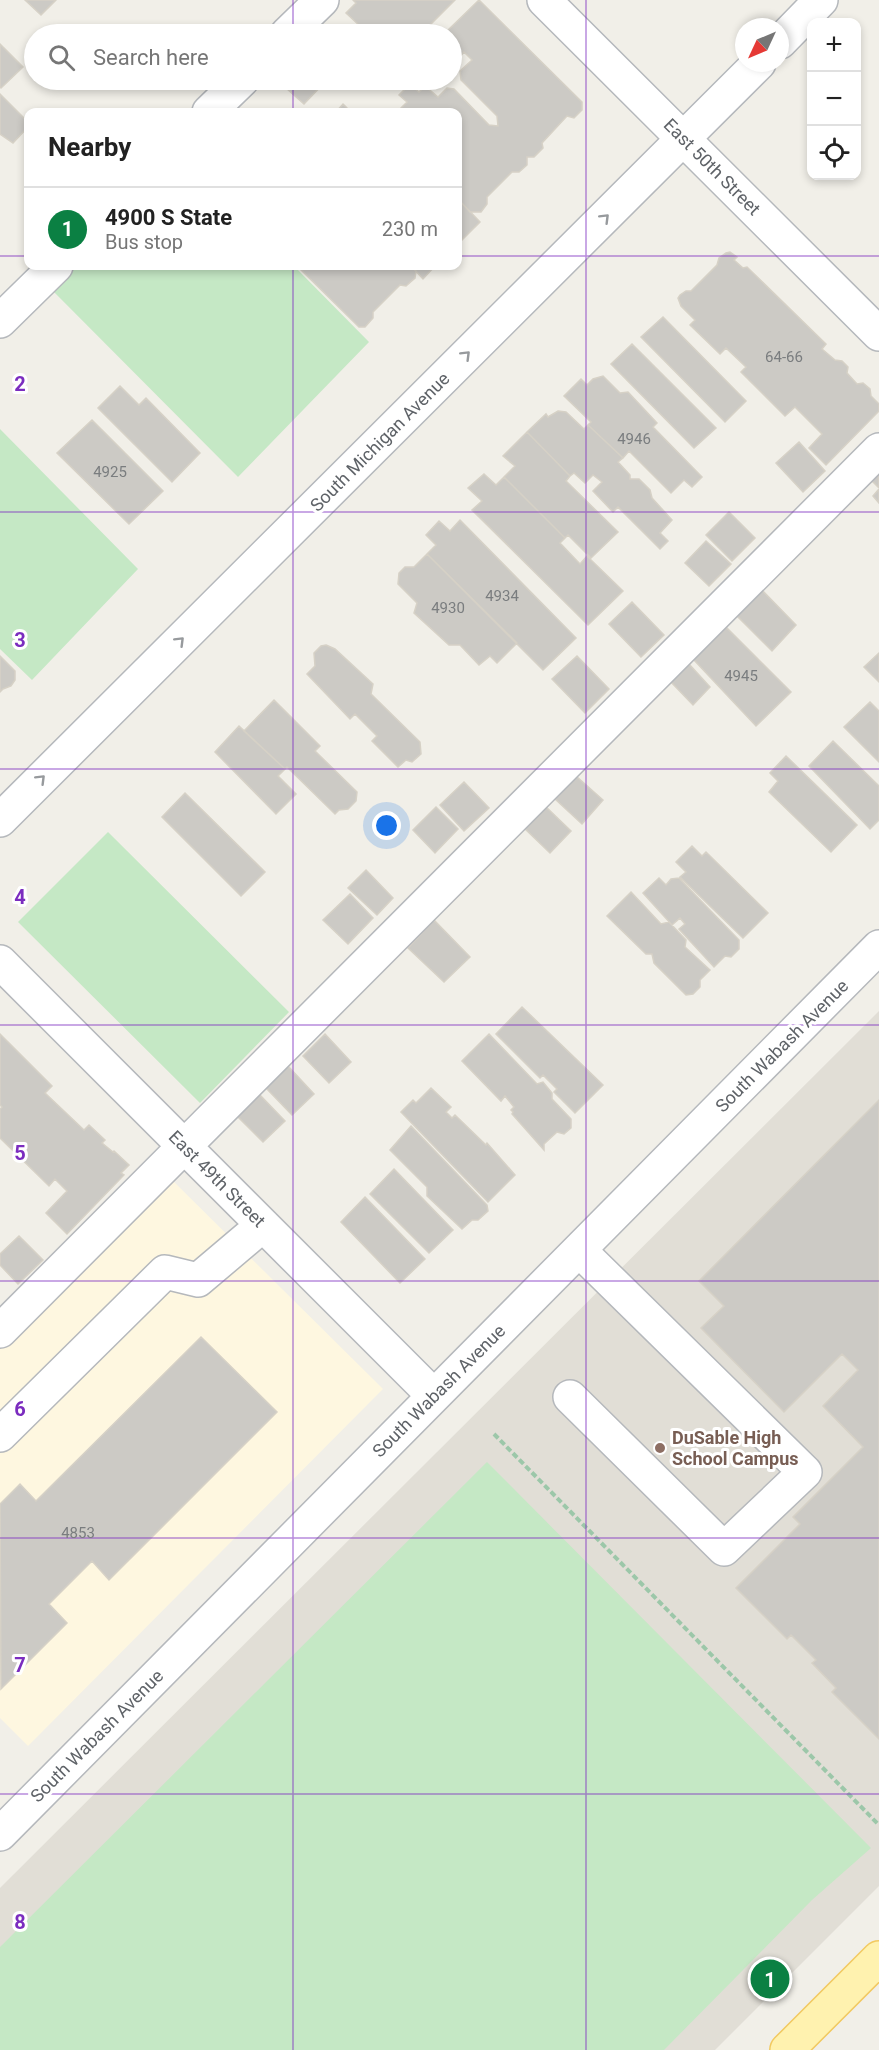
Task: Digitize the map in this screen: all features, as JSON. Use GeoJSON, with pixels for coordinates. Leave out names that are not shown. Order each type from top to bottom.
{"type":"FeatureCollection","features":[{"type":"Feature","properties":{"kind":"main road"},"geometry":{"type":"LineString","coordinates":[[787,2050],[879,1958]]}},
{"type":"Feature","properties":{"kind":"street"},"geometry":{"type":"LineString","coordinates":[[297,24],[322,0]]}},
{"type":"Feature","properties":{"kind":"street","name":"East 50th Street"},"geometry":{"type":"LineString","coordinates":[[544,0],[879,334]]}},
{"type":"Feature","properties":{"kind":"street"},"geometry":{"type":"LineString","coordinates":[[789,33],[821,0]]}},
{"type":"Feature","properties":{"kind":"street","name":"South Michigan Avenue"},"geometry":{"type":"LineString","coordinates":[[0,820],[750,72]]}},
{"type":"Feature","properties":{"kind":"street"},"geometry":{"type":"LineString","coordinates":[[213,108],[232,90]]}},
{"type":"Feature","properties":{"kind":"street"},"geometry":{"type":"LineString","coordinates":[[0,321],[52,270]]}},
{"type":"Feature","properties":{"kind":"street"},"geometry":{"type":"LineString","coordinates":[[0,1331],[879,450]]}},
{"type":"Feature","properties":{"kind":"street","name":"South Wabash Avenue"},"geometry":{"type":"LineString","coordinates":[[0,1834],[879,947]]}},
{"type":"Feature","properties":{"kind":"street","name":"East 49th Street"},"geometry":{"type":"LineString","coordinates":[[0,962],[434,1396]]}},
{"type":"Feature","properties":{"kind":"street"},"geometry":{"type":"LineString","coordinates":[[0,1435],[165,1272],[198,1280],[262,1225]]}},
{"type":"Feature","properties":{"kind":"street"},"geometry":{"type":"LineString","coordinates":[[570,1397],[724,1549],[805,1472],[579,1250]]}},
{"type":"Feature","properties":{"kind":"path"},"geometry":{"type":"LineString","coordinates":[[494,1434],[879,1825]]}},
{"type":"Feature","properties":{"kind":"shaded area","name":"DuSable High School Campus"},"geometry":{"type":"Polygon","coordinates":[[[879,1011],[879,1886],[715,2050],[0,2050],[0,1888],[879,1011]]]}},
{"type":"Feature","properties":{"kind":"shaded area"},"geometry":{"type":"Polygon","coordinates":[[[161,1169],[383,1389],[28,1746],[0,1718],[0,1331],[161,1169]]]}},
{"type":"Feature","properties":{"kind":"green space"},"geometry":{"type":"Polygon","coordinates":[[[72,270],[298,270],[369,342],[238,477],[52,290],[72,270]]]}},
{"type":"Feature","properties":{"kind":"green space"},"geometry":{"type":"Polygon","coordinates":[[[0,429],[138,569],[32,680],[0,649],[0,429]]]}},
{"type":"Feature","properties":{"kind":"green space"},"geometry":{"type":"Polygon","coordinates":[[[108,832],[289,1012],[200,1103],[18,922],[108,832]]]}},
{"type":"Feature","properties":{"kind":"green space"},"geometry":{"type":"Polygon","coordinates":[[[487,1462],[871,1848],[812,1900],[664,2050],[0,2050],[0,1947],[487,1462]]]}},
{"type":"Feature","properties":{"kind":"building"},"geometry":{"type":"Polygon","coordinates":[[[25,0],[56,0],[41,15],[25,0]]]}},
{"type":"Feature","properties":{"kind":"building"},"geometry":{"type":"Polygon","coordinates":[[[353,0],[455,0],[431,24],[358,24],[346,13],[356,3],[353,0]]]}},
{"type":"Feature","properties":{"kind":"building"},"geometry":{"type":"Polygon","coordinates":[[[479,0],[582,102],[582,110],[574,118],[567,116],[542,143],[543,148],[534,157],[527,157],[527,165],[519,172],[512,172],[487,197],[487,204],[481,212],[470,212],[462,203],[462,108],[401,108],[407,102],[399,95],[404,90],[419,92],[430,90],[438,97],[445,90],[455,90],[489,125],[498,126],[497,116],[462,81],[462,69],[472,60],[464,52],[462,54],[462,24],[454,24],[479,0]]]}},
{"type":"Feature","properties":{"kind":"building"},"geometry":{"type":"Polygon","coordinates":[[[0,44],[23,67],[1,88],[0,87],[0,44]]]}},
{"type":"Feature","properties":{"kind":"building"},"geometry":{"type":"Polygon","coordinates":[[[288,90],[317,90],[304,104],[288,90]]]}},
{"type":"Feature","properties":{"kind":"building"},"geometry":{"type":"Polygon","coordinates":[[[0,94],[24,118],[24,131],[13,143],[0,134],[0,94]]]}},
{"type":"Feature","properties":{"kind":"building"},"geometry":{"type":"Polygon","coordinates":[[[462,203],[480,222],[462,240],[462,203]]]}},
{"type":"Feature","properties":{"kind":"building"},"geometry":{"type":"Polygon","coordinates":[[[730,252],[737,257],[734,260],[743,268],[747,267],[826,344],[822,349],[835,360],[842,361],[848,367],[847,373],[857,384],[863,383],[870,389],[871,396],[879,404],[879,411],[826,465],[809,448],[822,434],[795,407],[785,416],[741,372],[746,367],[726,348],[720,354],[690,325],[695,320],[681,306],[678,298],[680,295],[691,291],[717,265],[719,258],[730,252]]]}},
{"type":"Feature","properties":{"kind":"building"},"geometry":{"type":"Polygon","coordinates":[[[301,270],[416,271],[415,278],[406,286],[400,285],[373,312],[373,318],[365,327],[359,327],[301,270]]]}},
{"type":"Feature","properties":{"kind":"building"},"geometry":{"type":"Polygon","coordinates":[[[415,270],[431,270],[423,279],[415,270]]]}},
{"type":"Feature","properties":{"kind":"building"},"geometry":{"type":"Polygon","coordinates":[[[663,317],[746,401],[725,422],[641,337],[663,317]]]}},
{"type":"Feature","properties":{"kind":"building"},"geometry":{"type":"Polygon","coordinates":[[[632,344],[716,428],[694,448],[611,364],[632,344]]]}},
{"type":"Feature","properties":{"kind":"building"},"geometry":{"type":"Polygon","coordinates":[[[603,376],[620,393],[628,392],[657,423],[653,427],[702,477],[692,487],[684,480],[671,493],[629,451],[623,458],[588,425],[591,422],[564,396],[581,379],[587,385],[593,379],[603,376]]]}},
{"type":"Feature","properties":{"kind":"building"},"geometry":{"type":"Polygon","coordinates":[[[120,386],[139,405],[146,398],[200,453],[172,482],[98,408],[120,386]]]}},
{"type":"Feature","properties":{"kind":"building"},"geometry":{"type":"Polygon","coordinates":[[[558,411],[566,412],[584,429],[588,425],[623,458],[618,462],[630,475],[630,479],[639,479],[650,490],[652,498],[672,520],[660,533],[668,541],[660,549],[618,507],[613,512],[593,491],[602,482],[593,475],[585,483],[574,473],[570,476],[527,432],[546,414],[548,417],[558,411]]]}},
{"type":"Feature","properties":{"kind":"building"},"geometry":{"type":"Polygon","coordinates":[[[92,420],[163,491],[129,524],[57,453],[92,420]]]}},
{"type":"Feature","properties":{"kind":"building"},"geometry":{"type":"Polygon","coordinates":[[[527,432],[570,476],[566,481],[618,532],[591,558],[568,535],[565,538],[504,477],[515,466],[503,456],[527,432]]]}},
{"type":"Feature","properties":{"kind":"building"},"geometry":{"type":"Polygon","coordinates":[[[799,442],[825,471],[803,492],[776,463],[799,442]]]}},
{"type":"Feature","properties":{"kind":"building"},"geometry":{"type":"Polygon","coordinates":[[[879,468],[879,488],[869,478],[879,468]]]}},
{"type":"Feature","properties":{"kind":"building"},"geometry":{"type":"Polygon","coordinates":[[[484,474],[496,485],[504,477],[565,538],[560,543],[580,564],[587,556],[623,591],[588,625],[472,510],[482,501],[468,488],[484,474]]]}},
{"type":"Feature","properties":{"kind":"building"},"geometry":{"type":"Polygon","coordinates":[[[879,489],[879,503],[873,496],[879,489]]]}},
{"type":"Feature","properties":{"kind":"building"},"geometry":{"type":"Polygon","coordinates":[[[729,512],[755,538],[732,561],[706,535],[729,512]]]}},
{"type":"Feature","properties":{"kind":"building"},"geometry":{"type":"Polygon","coordinates":[[[460,520],[576,638],[543,670],[427,554],[436,545],[426,535],[439,521],[450,531],[460,520]]]}},
{"type":"Feature","properties":{"kind":"building"},"geometry":{"type":"Polygon","coordinates":[[[706,541],[731,564],[709,586],[685,563],[706,541]]]}},
{"type":"Feature","properties":{"kind":"building"},"geometry":{"type":"Polygon","coordinates":[[[427,554],[517,643],[497,663],[490,656],[479,665],[460,645],[449,645],[414,613],[417,603],[398,584],[399,573],[405,567],[414,567],[427,554]]]}},
{"type":"Feature","properties":{"kind":"building"},"geometry":{"type":"Polygon","coordinates":[[[760,588],[796,625],[772,651],[735,614],[760,588]]]}},
{"type":"Feature","properties":{"kind":"building"},"geometry":{"type":"Polygon","coordinates":[[[632,602],[664,635],[641,657],[609,624],[632,602]]]}},
{"type":"Feature","properties":{"kind":"building"},"geometry":{"type":"Polygon","coordinates":[[[725,626],[791,692],[756,726],[693,659],[725,626]]]}},
{"type":"Feature","properties":{"kind":"building"},"geometry":{"type":"Polygon","coordinates":[[[326,645],[335,649],[373,684],[371,694],[420,742],[421,754],[412,762],[406,760],[398,767],[372,741],[377,736],[355,714],[350,719],[307,674],[315,666],[314,653],[321,646],[326,645]]]}},
{"type":"Feature","properties":{"kind":"building"},"geometry":{"type":"Polygon","coordinates":[[[879,653],[879,682],[864,667],[879,653]]]}},
{"type":"Feature","properties":{"kind":"building"},"geometry":{"type":"Polygon","coordinates":[[[0,656],[15,671],[15,680],[11,686],[0,692],[0,656]]]}},
{"type":"Feature","properties":{"kind":"building"},"geometry":{"type":"Polygon","coordinates":[[[577,656],[609,689],[585,713],[552,679],[577,656]]]}},
{"type":"Feature","properties":{"kind":"building"},"geometry":{"type":"Polygon","coordinates":[[[689,664],[710,687],[693,705],[670,681],[689,664]]]}},
{"type":"Feature","properties":{"kind":"building"},"geometry":{"type":"Polygon","coordinates":[[[274,700],[320,746],[315,751],[357,792],[356,801],[348,809],[339,810],[335,814],[287,767],[285,769],[244,731],[274,700]]]}},
{"type":"Feature","properties":{"kind":"building"},"geometry":{"type":"Polygon","coordinates":[[[870,702],[879,711],[879,762],[844,727],[870,702]]]}},
{"type":"Feature","properties":{"kind":"building"},"geometry":{"type":"Polygon","coordinates":[[[239,726],[285,769],[278,776],[296,794],[276,814],[215,752],[239,726]]]}},
{"type":"Feature","properties":{"kind":"building"},"geometry":{"type":"Polygon","coordinates":[[[833,741],[879,786],[879,820],[870,829],[809,766],[833,741]]]}},
{"type":"Feature","properties":{"kind":"building"},"geometry":{"type":"Polygon","coordinates":[[[786,756],[857,825],[831,852],[769,792],[778,781],[770,773],[786,756]]]}},
{"type":"Feature","properties":{"kind":"building"},"geometry":{"type":"Polygon","coordinates":[[[576,776],[603,800],[582,824],[555,799],[576,776]]]}},
{"type":"Feature","properties":{"kind":"building"},"geometry":{"type":"Polygon","coordinates":[[[464,782],[489,808],[464,831],[440,805],[464,782]]]}},
{"type":"Feature","properties":{"kind":"building"},"geometry":{"type":"Polygon","coordinates":[[[185,793],[265,872],[241,896],[162,817],[185,793]]]}},
{"type":"Feature","properties":{"kind":"building"},"geometry":{"type":"Polygon","coordinates":[[[544,805],[571,831],[550,853],[523,827],[544,805]]]}},
{"type":"Feature","properties":{"kind":"building"},"geometry":{"type":"Polygon","coordinates":[[[436,807],[458,829],[435,853],[413,830],[436,807]]]}},
{"type":"Feature","properties":{"kind":"building"},"geometry":{"type":"Polygon","coordinates":[[[692,846],[702,856],[706,852],[768,913],[743,938],[680,877],[686,872],[676,862],[692,846]]]}},
{"type":"Feature","properties":{"kind":"building"},"geometry":{"type":"Polygon","coordinates":[[[366,870],[393,898],[377,915],[348,888],[366,870]]]}},
{"type":"Feature","properties":{"kind":"building"},"geometry":{"type":"Polygon","coordinates":[[[659,878],[666,885],[671,879],[679,878],[739,940],[739,949],[731,957],[725,956],[714,967],[679,929],[685,924],[680,918],[672,925],[643,893],[659,878]]]}},
{"type":"Feature","properties":{"kind":"building"},"geometry":{"type":"Polygon","coordinates":[[[631,892],[661,924],[669,922],[686,940],[685,947],[710,970],[700,980],[700,987],[693,994],[686,995],[654,963],[652,954],[646,954],[607,916],[631,892]]]}},
{"type":"Feature","properties":{"kind":"building"},"geometry":{"type":"Polygon","coordinates":[[[350,894],[373,918],[348,944],[323,920],[350,894]]]}},
{"type":"Feature","properties":{"kind":"building"},"geometry":{"type":"Polygon","coordinates":[[[434,920],[470,957],[444,982],[408,948],[434,920]]]}},
{"type":"Feature","properties":{"kind":"building"},"geometry":{"type":"Polygon","coordinates":[[[522,1007],[603,1085],[575,1113],[554,1092],[557,1089],[543,1075],[540,1078],[496,1034],[522,1007]]]}},
{"type":"Feature","properties":{"kind":"building"},"geometry":{"type":"Polygon","coordinates":[[[0,1034],[52,1086],[45,1093],[84,1130],[89,1125],[105,1140],[102,1143],[129,1165],[121,1173],[124,1175],[67,1234],[46,1213],[67,1191],[55,1179],[49,1186],[0,1138],[0,1109],[2,1107],[0,1105],[0,1034]]]}},
{"type":"Feature","properties":{"kind":"building"},"geometry":{"type":"Polygon","coordinates":[[[325,1034],[351,1062],[329,1083],[303,1056],[325,1034]]]}},
{"type":"Feature","properties":{"kind":"building"},"geometry":{"type":"Polygon","coordinates":[[[489,1034],[537,1084],[543,1082],[552,1093],[552,1099],[571,1119],[571,1128],[564,1134],[557,1132],[544,1144],[544,1150],[512,1114],[511,1110],[514,1107],[505,1096],[501,1101],[462,1061],[489,1034]]]}},
{"type":"Feature","properties":{"kind":"building"},"geometry":{"type":"Polygon","coordinates":[[[288,1066],[314,1094],[292,1115],[266,1088],[288,1066]]]}},
{"type":"Feature","properties":{"kind":"building"},"geometry":{"type":"Polygon","coordinates":[[[431,1088],[451,1107],[446,1112],[452,1118],[455,1115],[486,1145],[487,1143],[515,1175],[488,1202],[401,1112],[413,1100],[416,1103],[431,1088]]]}},
{"type":"Feature","properties":{"kind":"building"},"geometry":{"type":"Polygon","coordinates":[[[259,1094],[285,1121],[263,1142],[237,1116],[259,1094]]]}},
{"type":"Feature","properties":{"kind":"building"},"geometry":{"type":"Polygon","coordinates":[[[879,1100],[879,1739],[832,1692],[836,1688],[812,1663],[816,1660],[791,1635],[787,1639],[736,1588],[800,1524],[793,1517],[863,1447],[823,1406],[858,1370],[842,1354],[784,1412],[701,1328],[724,1306],[699,1281],[879,1100]]]}},
{"type":"Feature","properties":{"kind":"building"},"geometry":{"type":"Polygon","coordinates":[[[411,1126],[487,1205],[488,1211],[478,1220],[472,1220],[462,1229],[427,1196],[427,1187],[390,1150],[411,1126]]]}},
{"type":"Feature","properties":{"kind":"building"},"geometry":{"type":"Polygon","coordinates":[[[394,1169],[453,1230],[429,1253],[370,1194],[394,1169]]]}},
{"type":"Feature","properties":{"kind":"building"},"geometry":{"type":"Polygon","coordinates":[[[365,1197],[425,1259],[400,1283],[341,1222],[365,1197]]]}},
{"type":"Feature","properties":{"kind":"building"},"geometry":{"type":"Polygon","coordinates":[[[19,1236],[43,1260],[18,1284],[0,1265],[0,1254],[19,1236]]]}},
{"type":"Feature","properties":{"kind":"building"},"geometry":{"type":"Polygon","coordinates":[[[201,1337],[277,1412],[109,1580],[92,1561],[49,1604],[67,1623],[1,1689],[0,1504],[20,1484],[36,1501],[201,1337]]]}},
{"type":"Feature","properties":{"kind":"place","name":"DuSable High School Campus"},"geometry":{"type":"Point","coordinates":[660,1448]}},
{"type":"Feature","properties":{"kind":"place","name":"4900 S State"},"geometry":{"type":"Point","coordinates":[770,1979]}}]}
